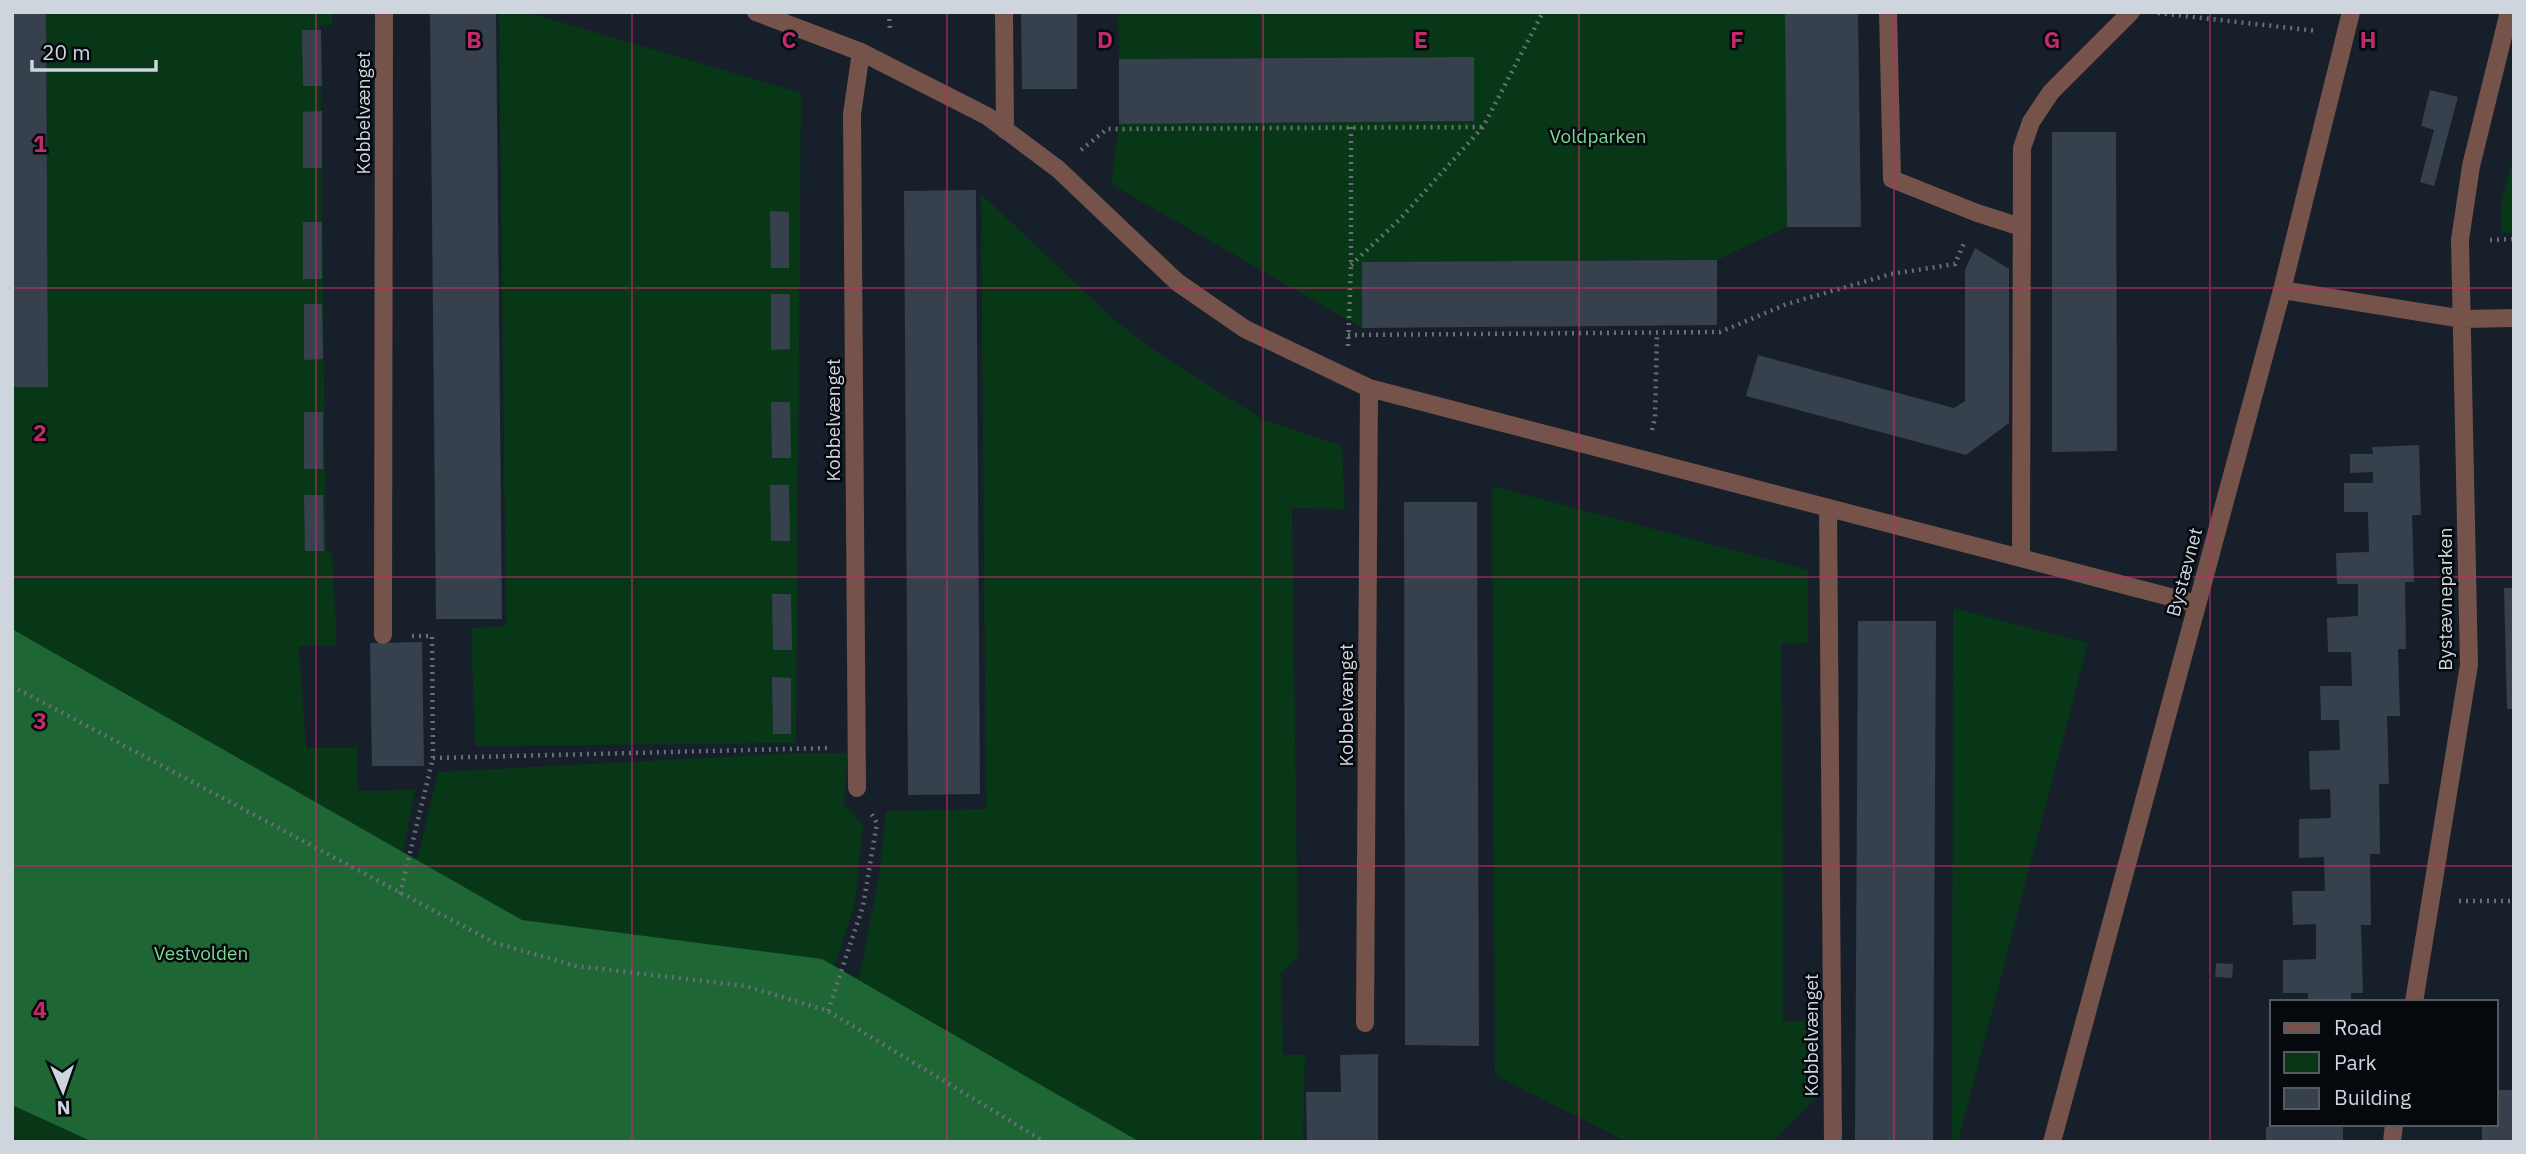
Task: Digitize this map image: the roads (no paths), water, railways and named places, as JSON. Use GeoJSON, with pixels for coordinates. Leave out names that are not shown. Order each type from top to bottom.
{"type":"FeatureCollection","features":[{"type":"Feature","properties":{"kind":"street","name":"Kobbelvænget"},"geometry":{"type":"LineString","coordinates":[[383,635],[384,12]]}},
{"type":"Feature","properties":{"kind":"street"},"geometry":{"type":"LineString","coordinates":[[756,12],[861,52],[987,116],[1058,169],[1177,282],[1245,329],[1369,388],[2197,604]]}},
{"type":"Feature","properties":{"kind":"street"},"geometry":{"type":"LineString","coordinates":[[1004,12],[1005,130]]}},
{"type":"Feature","properties":{"kind":"street"},"geometry":{"type":"LineString","coordinates":[[1888,12],[1892,178],[2021,227]]}},
{"type":"Feature","properties":{"kind":"street"},"geometry":{"type":"LineString","coordinates":[[2021,558],[2022,148],[2031,122],[2050,92],[2131,12]]}},
{"type":"Feature","properties":{"kind":"street","name":"Bystævnet"},"geometry":{"type":"LineString","coordinates":[[2052,1142],[2282,290],[2351,12]]}},
{"type":"Feature","properties":{"kind":"street","name":"Bystævneparken"},"geometry":{"type":"LineString","coordinates":[[2414,1000],[2469,665],[2460,240],[2469,178],[2509,12]]}},
{"type":"Feature","properties":{"kind":"street","name":"Kobbelvænget"},"geometry":{"type":"LineString","coordinates":[[857,788],[852,114],[861,52]]}},
{"type":"Feature","properties":{"kind":"street"},"geometry":{"type":"LineString","coordinates":[[2282,290],[2463,319],[2514,318]]}},
{"type":"Feature","properties":{"kind":"street","name":"Kobbelvænget"},"geometry":{"type":"LineString","coordinates":[[1365,1023],[1369,388]]}},
{"type":"Feature","properties":{"kind":"street","name":"Kobbelvænget"},"geometry":{"type":"LineString","coordinates":[[1828,508],[1833,1142]]}},
{"type":"Feature","properties":{"kind":"park label","name":"Voldparken"},"geometry":{"type":"Point","coordinates":[1598,136]}},
{"type":"Feature","properties":{"kind":"park label","name":"Vestvolden"},"geometry":{"type":"Point","coordinates":[201,953]}}]}
